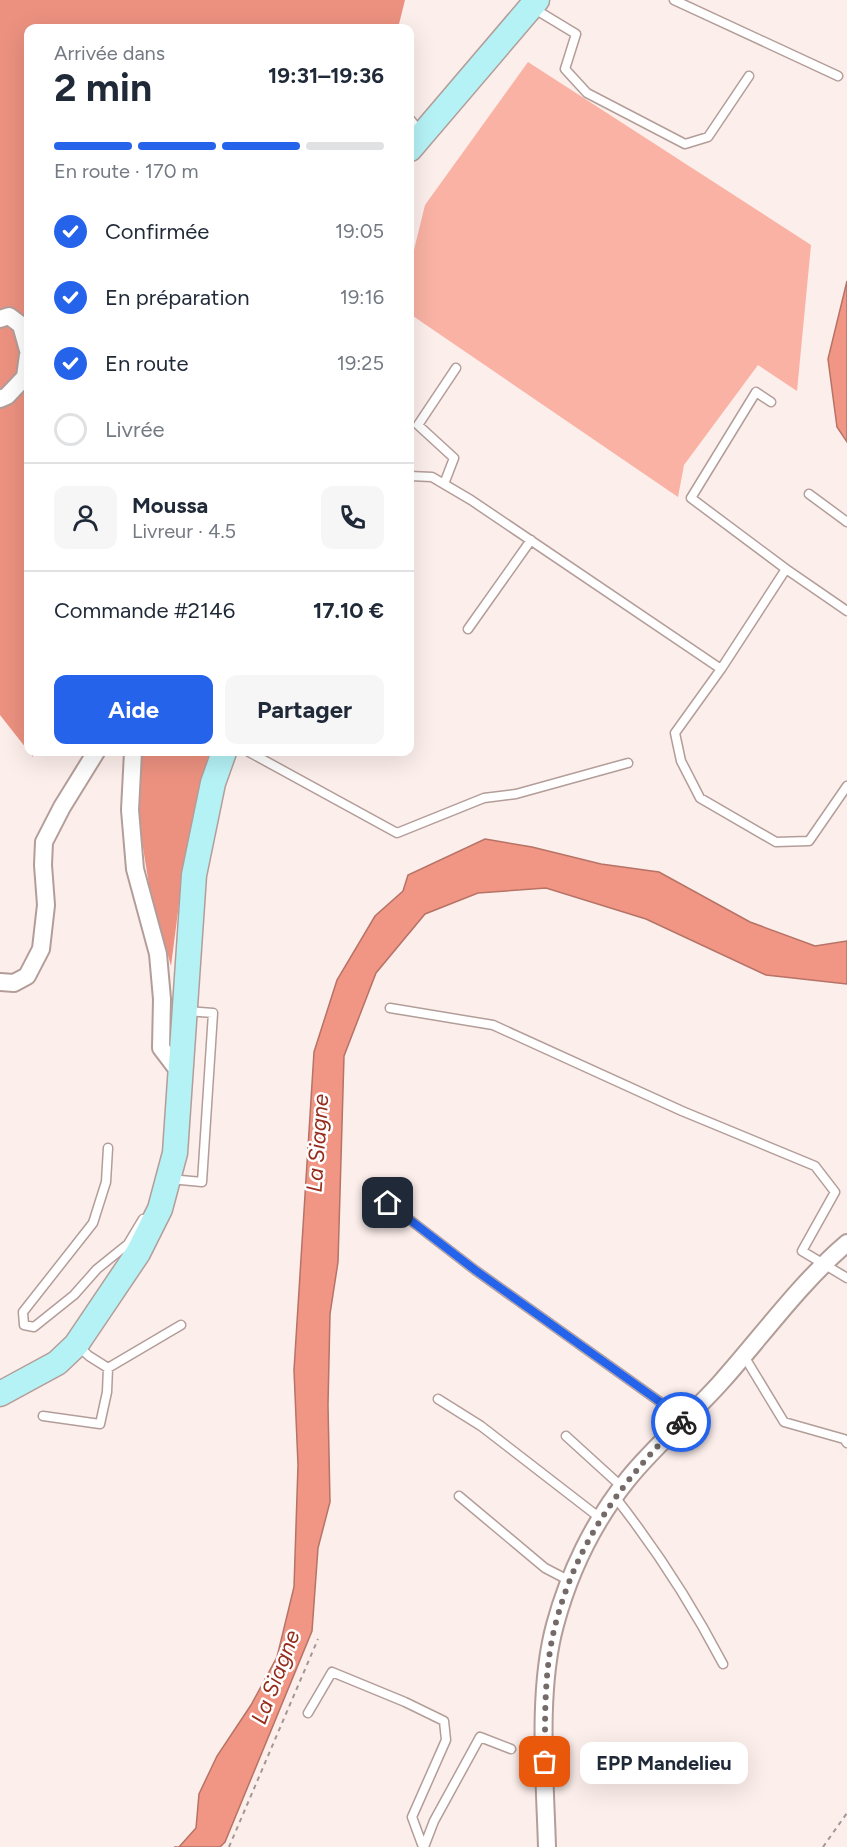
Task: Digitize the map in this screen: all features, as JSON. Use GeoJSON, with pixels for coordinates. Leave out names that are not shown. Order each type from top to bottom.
{"type":"FeatureCollection","features":[{"type":"Feature","properties":{"kind":"main road"},"geometry":{"type":"LineString","coordinates":[[414,134],[535,4]]}},
{"type":"Feature","properties":{"kind":"main road"},"geometry":{"type":"LineString","coordinates":[[7,1391],[57,1364],[76,1345],[138,1253],[160,1209],[175,1153],[194,875],[213,783],[223,756]]}},
{"type":"Feature","properties":{"kind":"street"},"geometry":{"type":"LineString","coordinates":[[0,319],[9,316],[21,325],[24,336]]}},
{"type":"Feature","properties":{"kind":"street"},"geometry":{"type":"LineString","coordinates":[[0,399],[8,396],[24,378]]}},
{"type":"Feature","properties":{"kind":"street"},"geometry":{"type":"LineString","coordinates":[[0,982],[14,983],[27,975],[41,949],[46,905],[44,842],[62,807],[94,756]]}},
{"type":"Feature","properties":{"kind":"street"},"geometry":{"type":"LineString","coordinates":[[133,756],[130,810],[135,868],[158,954],[162,999],[161,1048],[180,1072]]}},
{"type":"Feature","properties":{"kind":"street"},"geometry":{"type":"LineString","coordinates":[[547,1847],[545,1717],[548,1673],[555,1626],[570,1581],[600,1518],[618,1492],[847,1243]]}},
{"type":"Feature","properties":{"kind":"lane"},"geometry":{"type":"LineString","coordinates":[[674,0],[838,76]]}},
{"type":"Feature","properties":{"kind":"lane"},"geometry":{"type":"LineString","coordinates":[[535,4],[576,34],[565,69],[587,93],[685,144],[708,137],[749,76]]}},
{"type":"Feature","properties":{"kind":"lane"},"geometry":{"type":"LineString","coordinates":[[444,484],[454,458],[418,425],[456,368]]}},
{"type":"Feature","properties":{"kind":"lane"},"geometry":{"type":"LineString","coordinates":[[771,402],[756,392],[691,498],[847,611]]}},
{"type":"Feature","properties":{"kind":"lane"},"geometry":{"type":"LineString","coordinates":[[414,476],[432,477],[471,500],[721,669]]}},
{"type":"Feature","properties":{"kind":"lane"},"geometry":{"type":"LineString","coordinates":[[808,494],[847,522]]}},
{"type":"Feature","properties":{"kind":"lane"},"geometry":{"type":"LineString","coordinates":[[468,629],[531,540]]}},
{"type":"Feature","properties":{"kind":"lane"},"geometry":{"type":"LineString","coordinates":[[786,569],[721,669],[675,733],[681,761],[700,798],[776,842],[809,841],[847,786]]}},
{"type":"Feature","properties":{"kind":"lane"},"geometry":{"type":"LineString","coordinates":[[256,756],[397,833],[484,798],[516,794],[627,763]]}},
{"type":"Feature","properties":{"kind":"lane"},"geometry":{"type":"LineString","coordinates":[[390,1008],[493,1025],[682,1111],[815,1166],[836,1192],[802,1251],[847,1278]]}},
{"type":"Feature","properties":{"kind":"lane"},"geometry":{"type":"LineString","coordinates":[[108,1148],[106,1182],[93,1223],[23,1312],[24,1325],[34,1327],[74,1295],[97,1269],[128,1244],[148,1209],[168,1185],[202,1182],[213,1013],[186,1011]]}},
{"type":"Feature","properties":{"kind":"lane"},"geometry":{"type":"LineString","coordinates":[[388,1203],[475,1270],[684,1419]]}},
{"type":"Feature","properties":{"kind":"lane"},"geometry":{"type":"LineString","coordinates":[[108,1368],[181,1325]]}},
{"type":"Feature","properties":{"kind":"lane"},"geometry":{"type":"LineString","coordinates":[[76,1345],[108,1368]]}},
{"type":"Feature","properties":{"kind":"lane"},"geometry":{"type":"LineString","coordinates":[[744,1356],[784,1422],[844,1439],[847,1443]]}},
{"type":"Feature","properties":{"kind":"lane"},"geometry":{"type":"LineString","coordinates":[[43,1416],[100,1424],[107,1392],[108,1368]]}},
{"type":"Feature","properties":{"kind":"lane"},"geometry":{"type":"LineString","coordinates":[[438,1399],[481,1426],[600,1518]]}},
{"type":"Feature","properties":{"kind":"lane"},"geometry":{"type":"LineString","coordinates":[[566,1436],[618,1492],[634,1522],[699,1618],[723,1664]]}},
{"type":"Feature","properties":{"kind":"lane"},"geometry":{"type":"LineString","coordinates":[[459,1496],[545,1568],[570,1581]]}},
{"type":"Feature","properties":{"kind":"lane"},"geometry":{"type":"LineString","coordinates":[[308,1713],[332,1672],[444,1721],[446,1740],[412,1817],[424,1847]]}},
{"type":"Feature","properties":{"kind":"lane"},"geometry":{"type":"LineString","coordinates":[[424,1847],[434,1821],[480,1737],[511,1749]]}},
{"type":"Feature","properties":{"kind":"path"},"geometry":{"type":"LineString","coordinates":[[229,1847],[318,1639]]}},
{"type":"Feature","properties":{"kind":"path"},"geometry":{"type":"LineString","coordinates":[[823,1847],[847,1813]]}},
{"type":"Feature","properties":{"kind":"shaded area"},"geometry":{"type":"Polygon","coordinates":[[[0,0],[405,0],[399,24],[24,24],[24,746],[0,715],[0,0]]]}},
{"type":"Feature","properties":{"kind":"shaded area"},"geometry":{"type":"Polygon","coordinates":[[[528,62],[811,245],[797,391],[758,365],[684,465],[678,497],[414,317],[414,250],[425,205],[528,62]]]}},
{"type":"Feature","properties":{"kind":"shaded area"},"geometry":{"type":"Polygon","coordinates":[[[139,756],[208,756],[179,904],[171,966],[150,891],[139,823],[139,756]]]}},
{"type":"Feature","properties":{"kind":"water"},"geometry":{"type":"Polygon","coordinates":[[[847,281],[847,442],[837,427],[828,359],[847,281]]]}},
{"type":"Feature","properties":{"kind":"water","name":"La Siagne"},"geometry":{"type":"Polygon","coordinates":[[[485,839],[532,847],[601,864],[659,872],[750,922],[815,946],[847,941],[847,984],[766,975],[646,919],[546,888],[478,893],[425,914],[376,973],[344,1056],[338,1262],[330,1314],[328,1405],[330,1502],[318,1548],[312,1631],[225,1842],[220,1847],[179,1847],[196,1828],[199,1794],[217,1756],[251,1705],[277,1657],[294,1587],[298,1465],[294,1370],[314,1052],[337,980],[375,916],[403,891],[408,875],[485,839]]]}},
{"type":"Feature","properties":{"kind":"way so far"},"geometry":{"type":"LineString","coordinates":[[545,1762],[548,1673],[555,1626],[570,1581],[600,1518],[628,1479],[681,1422]]}},
{"type":"Feature","properties":{"kind":"place","name":"EPP Mandelieu"},"geometry":{"type":"Point","coordinates":[545,1762]}},
{"type":"Feature","properties":{"kind":"route"},"geometry":{"type":"LineString","coordinates":[[388,1203],[475,1270],[684,1419],[681,1422]]}}]}
